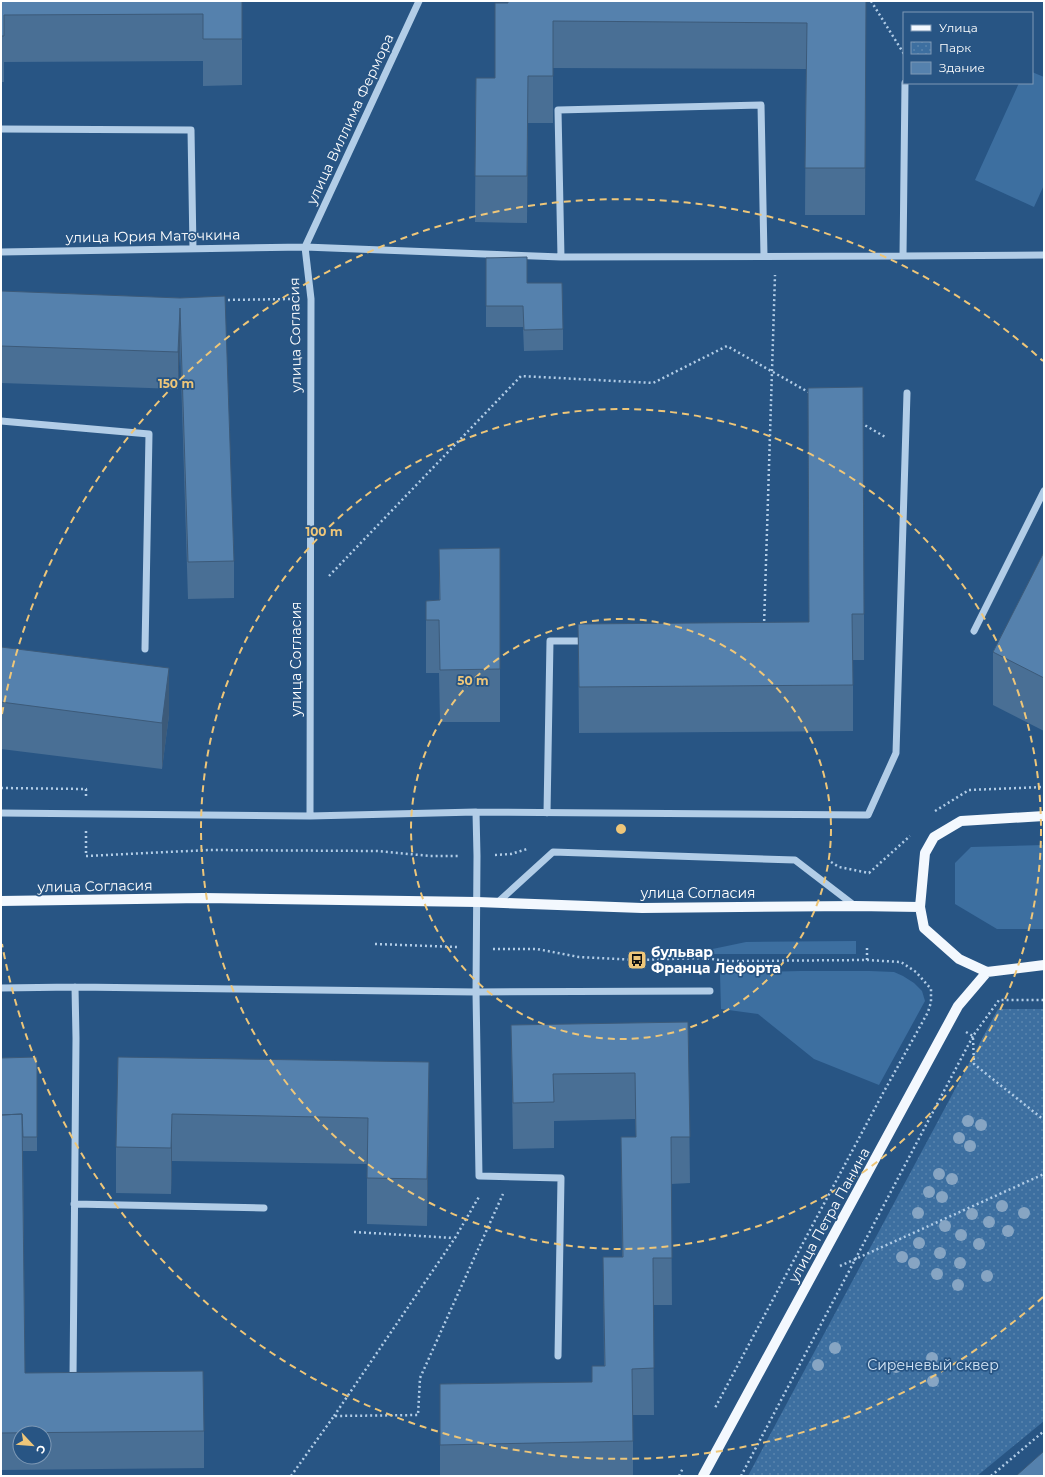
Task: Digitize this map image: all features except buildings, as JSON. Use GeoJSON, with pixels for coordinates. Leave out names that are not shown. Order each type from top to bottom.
{"type":"FeatureCollection","features":[{"type":"Feature","properties":{"kind":"main road"},"geometry":{"type":"LineString","coordinates":[[1044,816],[961,821],[934,838],[925,853],[920,908],[924,928],[959,959],[987,972],[1044,965]]}},
{"type":"Feature","properties":{"kind":"main road","name":"улица Согласия"},"geometry":{"type":"LineString","coordinates":[[1,902],[204,898],[477,902],[642,908],[855,906],[920,908]]}},
{"type":"Feature","properties":{"kind":"main road","name":"улица Петра Панина"},"geometry":{"type":"LineString","coordinates":[[703,1476],[958,1006],[987,972]]}},
{"type":"Feature","properties":{"kind":"street","name":"улица Виллима Фермора"},"geometry":{"type":"LineString","coordinates":[[305,247],[419,1]]}},
{"type":"Feature","properties":{"kind":"street"},"geometry":{"type":"LineString","coordinates":[[903,256],[906,84]]}},
{"type":"Feature","properties":{"kind":"street"},"geometry":{"type":"LineString","coordinates":[[561,257],[558,110],[761,105],[764,256]]}},
{"type":"Feature","properties":{"kind":"street"},"geometry":{"type":"LineString","coordinates":[[1,129],[191,130],[194,249]]}},
{"type":"Feature","properties":{"kind":"street","name":"улица Юрия Маточкина"},"geometry":{"type":"LineString","coordinates":[[1,252],[305,247],[561,257],[1044,255]]}},
{"type":"Feature","properties":{"kind":"street","name":"улица Согласия"},"geometry":{"type":"LineString","coordinates":[[305,247],[311,299],[310,816]]}},
{"type":"Feature","properties":{"kind":"street"},"geometry":{"type":"LineString","coordinates":[[1,813],[310,816],[476,812],[868,815],[896,753],[907,393]]}},
{"type":"Feature","properties":{"kind":"street"},"geometry":{"type":"LineString","coordinates":[[1,421],[149,434],[145,649]]}},
{"type":"Feature","properties":{"kind":"street"},"geometry":{"type":"LineString","coordinates":[[974,631],[1044,492]]}},
{"type":"Feature","properties":{"kind":"street"},"geometry":{"type":"LineString","coordinates":[[547,812],[550,641],[597,641]]}},
{"type":"Feature","properties":{"kind":"street"},"geometry":{"type":"LineString","coordinates":[[476,812],[476,992],[479,1176],[561,1178],[558,1356]]}},
{"type":"Feature","properties":{"kind":"street"},"geometry":{"type":"LineString","coordinates":[[497,903],[553,852],[795,860],[855,906]]}},
{"type":"Feature","properties":{"kind":"street"},"geometry":{"type":"LineString","coordinates":[[75,987],[76,1038],[73,1379],[81,1379]]}},
{"type":"Feature","properties":{"kind":"street"},"geometry":{"type":"LineString","coordinates":[[1,988],[75,987],[476,992],[710,991]]}},
{"type":"Feature","properties":{"kind":"street"},"geometry":{"type":"LineString","coordinates":[[74,1204],[264,1208]]}},
{"type":"Feature","properties":{"kind":"path"},"geometry":{"type":"LineString","coordinates":[[871,1],[903,52]]}},
{"type":"Feature","properties":{"kind":"path"},"geometry":{"type":"LineString","coordinates":[[763,631],[776,257]]}},
{"type":"Feature","properties":{"kind":"path"},"geometry":{"type":"LineString","coordinates":[[216,300],[311,299]]}},
{"type":"Feature","properties":{"kind":"path"},"geometry":{"type":"LineString","coordinates":[[310,596],[521,376],[653,383],[727,346],[812,394]]}},
{"type":"Feature","properties":{"kind":"path"},"geometry":{"type":"LineString","coordinates":[[858,421],[905,449]]}},
{"type":"Feature","properties":{"kind":"path"},"geometry":{"type":"LineString","coordinates":[[1,788],[86,789]]}},
{"type":"Feature","properties":{"kind":"path"},"geometry":{"type":"LineString","coordinates":[[375,944],[537,949],[579,957],[636,960],[702,958],[729,961],[867,960],[901,962],[916,972],[931,989],[932,1002],[928,1012],[882,1095],[713,1412]]}},
{"type":"Feature","properties":{"kind":"path"},"geometry":{"type":"LineString","coordinates":[[867,946],[867,960]]}},
{"type":"Feature","properties":{"kind":"path"},"geometry":{"type":"LineString","coordinates":[[741,1476],[973,1036],[1000,1000],[1044,1000]]}},
{"type":"Feature","properties":{"kind":"path"},"geometry":{"type":"LineString","coordinates":[[928,1012],[973,1036]]}},
{"type":"Feature","properties":{"kind":"path"},"geometry":{"type":"LineString","coordinates":[[973,1036],[974,1064],[1044,1120]]}},
{"type":"Feature","properties":{"kind":"path"},"geometry":{"type":"LineString","coordinates":[[809,1281],[1044,1174]]}},
{"type":"Feature","properties":{"kind":"path"},"geometry":{"type":"LineString","coordinates":[[291,1476],[334,1416],[455,1238],[492,1176]]}},
{"type":"Feature","properties":{"kind":"path"},"geometry":{"type":"LineString","coordinates":[[334,1416],[418,1415],[420,1378],[510,1177]]}},
{"type":"Feature","properties":{"kind":"path"},"geometry":{"type":"LineString","coordinates":[[354,1232],[455,1238]]}},
{"type":"Feature","properties":{"kind":"path"},"geometry":{"type":"LineString","coordinates":[[991,1476],[1044,1431]]}},
{"type":"Feature","properties":{"kind":"path"},"geometry":{"type":"LineString","coordinates":[[679,1476],[686,1462]]}},
{"type":"Feature","properties":{"kind":"green space"},"geometry":{"type":"Polygon","coordinates":[[[1033,72],[1044,77],[1044,185],[1034,207],[975,180],[1019,84],[1033,84],[1033,72]]]}},
{"type":"Feature","properties":{"kind":"green space"},"geometry":{"type":"Polygon","coordinates":[[[1044,845],[1044,929],[997,929],[955,904],[955,863],[971,847],[1044,845]]]}},
{"type":"Feature","properties":{"kind":"green space"},"geometry":{"type":"Polygon","coordinates":[[[856,941],[856,954],[703,954],[703,951],[746,942],[856,941]]]}},
{"type":"Feature","properties":{"kind":"green space"},"geometry":{"type":"Polygon","coordinates":[[[800,971],[894,972],[914,983],[922,991],[925,1001],[879,1085],[814,1059],[758,1014],[721,1009],[720,973],[800,971]]]}},
{"type":"Feature","properties":{"kind":"green space","name":"Сиреневый сквер"},"geometry":{"type":"Polygon","coordinates":[[[998,1009],[1044,1009],[1044,1421],[977,1476],[748,1476],[998,1009]]]}},
{"type":"Feature","properties":{"kind":"place","name":"бульвар Франца Лефорта"},"geometry":{"type":"Point","coordinates":[637,960]}}]}
